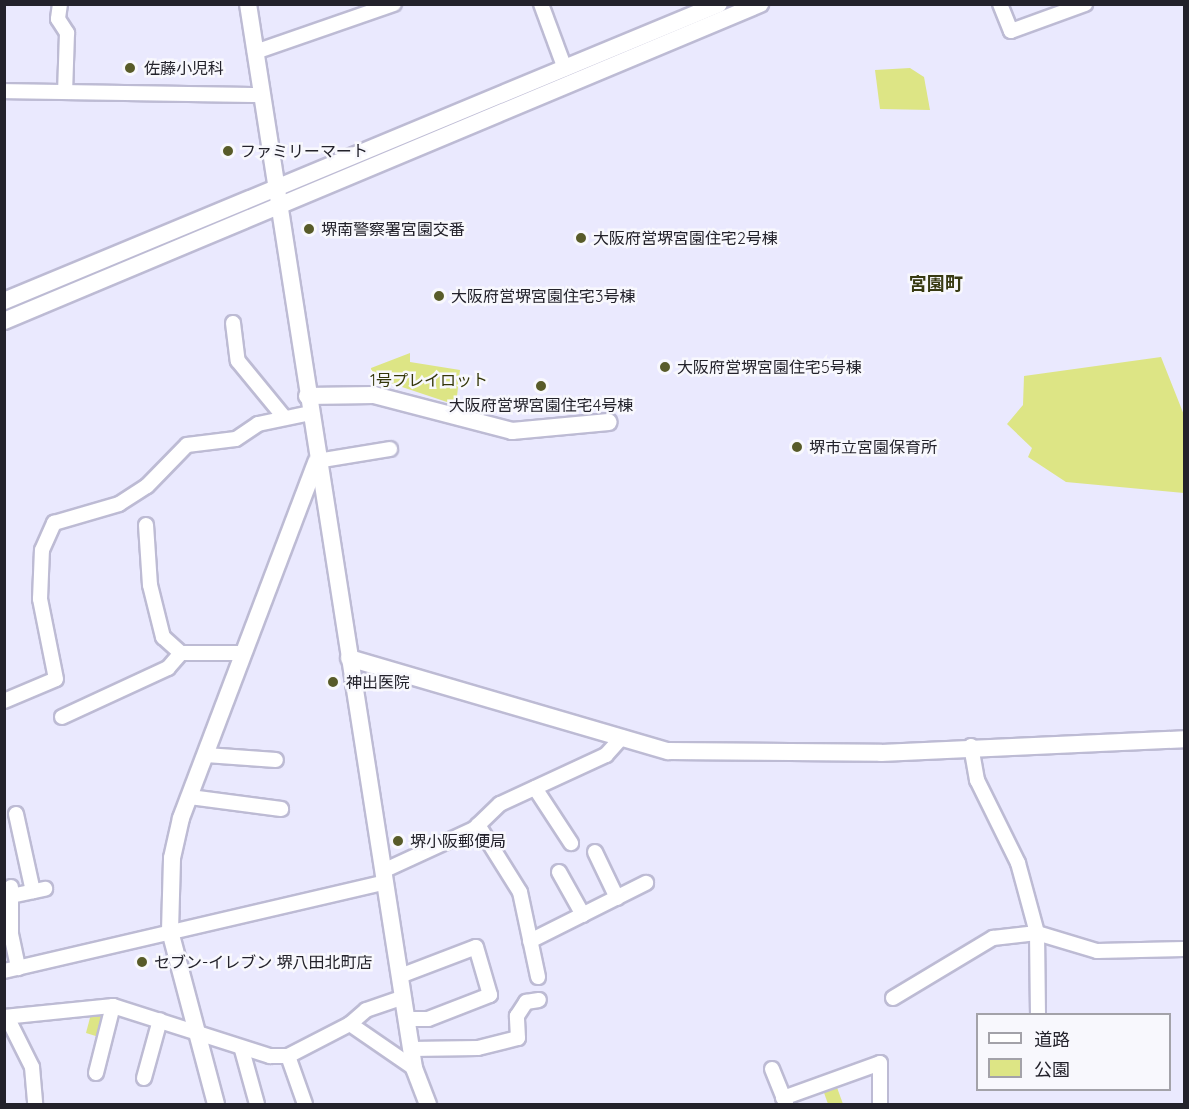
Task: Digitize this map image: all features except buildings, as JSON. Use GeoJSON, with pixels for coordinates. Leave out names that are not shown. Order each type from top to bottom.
{"type":"FeatureCollection","features":[{"type":"Feature","properties":{"kind":"street"},"geometry":{"type":"LineString","coordinates":[[60,4],[58,19],[67,33],[65,92]]}},
{"type":"Feature","properties":{"kind":"street"},"geometry":{"type":"LineString","coordinates":[[248,4],[317,461],[411,1050],[414,1068],[428,1104]]}},
{"type":"Feature","properties":{"kind":"street"},"geometry":{"type":"LineString","coordinates":[[255,52],[394,4]]}},
{"type":"Feature","properties":{"kind":"street"},"geometry":{"type":"LineString","coordinates":[[541,4],[565,69]]}},
{"type":"Feature","properties":{"kind":"street"},"geometry":{"type":"LineString","coordinates":[[4,301],[565,69],[724,9],[760,4]]}},
{"type":"Feature","properties":{"kind":"street"},"geometry":{"type":"LineString","coordinates":[[1000,4],[1011,31],[1085,4]]}},
{"type":"Feature","properties":{"kind":"street"},"geometry":{"type":"LineString","coordinates":[[4,321],[279,206],[724,9]]}},
{"type":"Feature","properties":{"kind":"street"},"geometry":{"type":"LineString","coordinates":[[4,91],[261,95]]}},
{"type":"Feature","properties":{"kind":"street"},"geometry":{"type":"LineString","coordinates":[[233,323],[238,361],[284,417]]}},
{"type":"Feature","properties":{"kind":"street"},"geometry":{"type":"LineString","coordinates":[[307,396],[374,395],[512,431],[609,422]]}},
{"type":"Feature","properties":{"kind":"street"},"geometry":{"type":"LineString","coordinates":[[4,701],[56,679],[40,599],[42,550],[54,523],[118,504],[147,486],[187,446],[236,439],[258,424],[310,413]]}},
{"type":"Feature","properties":{"kind":"street"},"geometry":{"type":"LineString","coordinates":[[317,461],[390,449]]}},
{"type":"Feature","properties":{"kind":"street"},"geometry":{"type":"LineString","coordinates":[[216,1104],[170,931],[172,858],[190,796],[317,461]]}},
{"type":"Feature","properties":{"kind":"street"},"geometry":{"type":"LineString","coordinates":[[146,525],[155,608],[163,637],[180,653],[244,653]]}},
{"type":"Feature","properties":{"kind":"street"},"geometry":{"type":"LineString","coordinates":[[62,717],[168,668],[180,653]]}},
{"type":"Feature","properties":{"kind":"street"},"geometry":{"type":"LineString","coordinates":[[349,658],[668,751],[881,753],[971,746],[1185,739]]}},
{"type":"Feature","properties":{"kind":"street"},"geometry":{"type":"LineString","coordinates":[[16,814],[39,890],[11,892],[11,970],[384,876],[478,825],[500,804],[606,755],[622,737]]}},
{"type":"Feature","properties":{"kind":"street"},"geometry":{"type":"LineString","coordinates":[[971,746],[977,780],[1018,863],[1037,933],[1038,1013]]}},
{"type":"Feature","properties":{"kind":"street"},"geometry":{"type":"LineString","coordinates":[[206,755],[276,760]]}},
{"type":"Feature","properties":{"kind":"street"},"geometry":{"type":"LineString","coordinates":[[535,788],[571,843]]}},
{"type":"Feature","properties":{"kind":"street"},"geometry":{"type":"LineString","coordinates":[[190,796],[281,809]]}},
{"type":"Feature","properties":{"kind":"street"},"geometry":{"type":"LineString","coordinates":[[478,825],[520,892],[538,977]]}},
{"type":"Feature","properties":{"kind":"street"},"geometry":{"type":"LineString","coordinates":[[595,852],[617,898]]}},
{"type":"Feature","properties":{"kind":"street"},"geometry":{"type":"LineString","coordinates":[[559,872],[583,915]]}},
{"type":"Feature","properties":{"kind":"street"},"geometry":{"type":"LineString","coordinates":[[530,941],[646,883]]}},
{"type":"Feature","properties":{"kind":"street"},"geometry":{"type":"LineString","coordinates":[[893,998],[993,938],[1037,933],[1097,951],[1185,949]]}},
{"type":"Feature","properties":{"kind":"street"},"geometry":{"type":"LineString","coordinates":[[400,975],[476,947],[490,995],[428,1019],[407,1019]]}},
{"type":"Feature","properties":{"kind":"street"},"geometry":{"type":"LineString","coordinates":[[35,1104],[32,1067],[6,1017],[113,1006],[160,1020],[242,1050],[288,1056],[350,1024],[366,1010],[403,997]]}},
{"type":"Feature","properties":{"kind":"street"},"geometry":{"type":"LineString","coordinates":[[411,1050],[478,1048],[518,1038],[517,1016],[526,1002],[539,1000]]}},
{"type":"Feature","properties":{"kind":"street"},"geometry":{"type":"LineString","coordinates":[[96,1073],[113,1006]]}},
{"type":"Feature","properties":{"kind":"street"},"geometry":{"type":"LineString","coordinates":[[144,1078],[160,1020]]}},
{"type":"Feature","properties":{"kind":"street"},"geometry":{"type":"LineString","coordinates":[[350,1024],[414,1068]]}},
{"type":"Feature","properties":{"kind":"street"},"geometry":{"type":"LineString","coordinates":[[242,1050],[257,1104]]}},
{"type":"Feature","properties":{"kind":"street"},"geometry":{"type":"LineString","coordinates":[[288,1056],[305,1104]]}},
{"type":"Feature","properties":{"kind":"street"},"geometry":{"type":"LineString","coordinates":[[772,1069],[784,1101],[880,1063],[880,1104]]}},
{"type":"Feature","properties":{"kind":"green space"},"geometry":{"type":"Polygon","coordinates":[[[910,68],[924,77],[930,110],[880,109],[875,70],[910,68]]]}},
{"type":"Feature","properties":{"kind":"green space","name":"1号プレイロット"},"geometry":{"type":"Polygon","coordinates":[[[410,353],[410,362],[460,370],[456,405],[372,377],[371,368],[410,353]]]}},
{"type":"Feature","properties":{"kind":"green space"},"geometry":{"type":"Polygon","coordinates":[[[1161,357],[1184,415],[1184,493],[1066,482],[1028,457],[1032,448],[1007,424],[1023,405],[1024,376],[1161,357]]]}},
{"type":"Feature","properties":{"kind":"green space"},"geometry":{"type":"Polygon","coordinates":[[[92,1010],[105,1016],[99,1037],[86,1033],[92,1010]]]}},
{"type":"Feature","properties":{"kind":"green space"},"geometry":{"type":"Polygon","coordinates":[[[835,1082],[843,1104],[828,1104],[822,1087],[835,1082]]]}},
{"type":"Feature","properties":{"kind":"place","name":"佐藤小児科"},"geometry":{"type":"Point","coordinates":[130,68]}},
{"type":"Feature","properties":{"kind":"place","name":"ファミリーマート"},"geometry":{"type":"Point","coordinates":[228,151]}},
{"type":"Feature","properties":{"kind":"place","name":"堺南警察署宮園交番"},"geometry":{"type":"Point","coordinates":[309,229]}},
{"type":"Feature","properties":{"kind":"place","name":"大阪府営堺宮園住宅2号棟"},"geometry":{"type":"Point","coordinates":[581,238]}},
{"type":"Feature","properties":{"kind":"place","name":"大阪府営堺宮園住宅3号棟"},"geometry":{"type":"Point","coordinates":[439,296]}},
{"type":"Feature","properties":{"kind":"place","name":"大阪府営堺宮園住宅5号棟"},"geometry":{"type":"Point","coordinates":[665,367]}},
{"type":"Feature","properties":{"kind":"place","name":"大阪府営堺宮園住宅4号棟"},"geometry":{"type":"Point","coordinates":[541,386]}},
{"type":"Feature","properties":{"kind":"place","name":"堺市立宮園保育所"},"geometry":{"type":"Point","coordinates":[797,447]}},
{"type":"Feature","properties":{"kind":"place","name":"神出医院"},"geometry":{"type":"Point","coordinates":[333,682]}},
{"type":"Feature","properties":{"kind":"place","name":"堺小阪郵便局"},"geometry":{"type":"Point","coordinates":[398,841]}},
{"type":"Feature","properties":{"kind":"place","name":"セブン-イレブン 堺八田北町店"},"geometry":{"type":"Point","coordinates":[142,962]}},
{"type":"Feature","properties":{"kind":"district","name":"宮園町"},"geometry":{"type":"Point","coordinates":[936,284]}}]}
